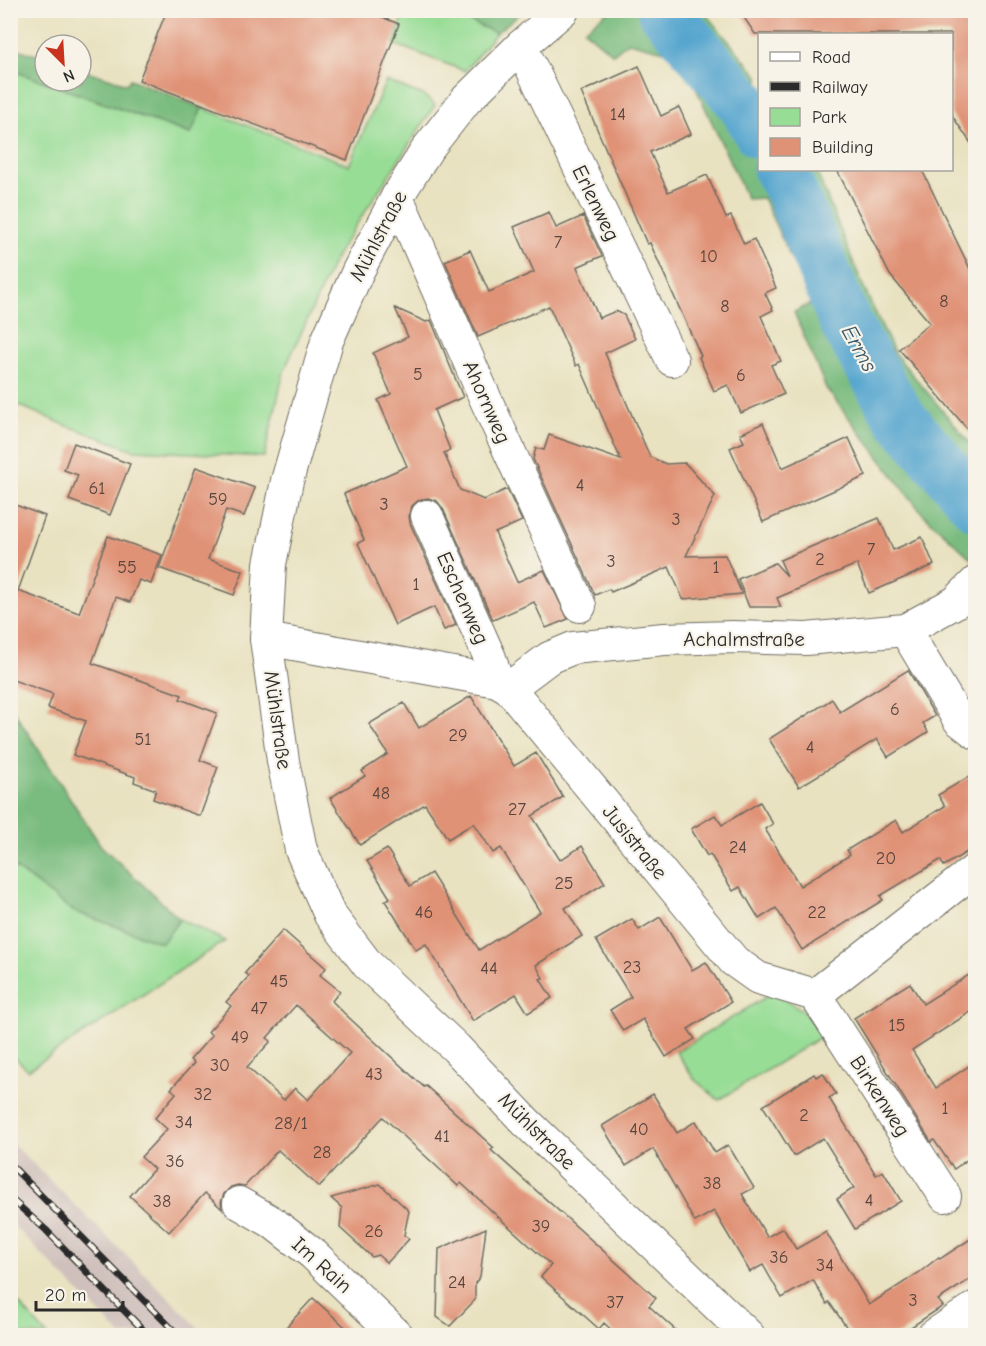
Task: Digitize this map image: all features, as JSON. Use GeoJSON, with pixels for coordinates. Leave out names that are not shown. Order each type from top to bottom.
{"type":"FeatureCollection","features":[{"type":"Feature","properties":{"kind":"street","name":"Mühlstraße"},"geometry":{"type":"LineString","coordinates":[[562,10],[466,100],[428,148],[397,197],[358,271],[327,341],[287,481],[270,564],[266,639],[282,761],[301,850],[330,915],[368,965],[456,1048],[526,1122],[749,1335]]}},
{"type":"Feature","properties":{"kind":"street","name":"Erlenweg"},"geometry":{"type":"LineString","coordinates":[[521,46],[672,360]]}},
{"type":"Feature","properties":{"kind":"street","name":"Ahornweg"},"geometry":{"type":"LineString","coordinates":[[397,197],[580,606]]}},
{"type":"Feature","properties":{"kind":"street","name":"Eschenweg"},"geometry":{"type":"LineString","coordinates":[[427,516],[503,685]]}},
{"type":"Feature","properties":{"kind":"street","name":"Achalmstraße"},"geometry":{"type":"LineString","coordinates":[[503,685],[549,658],[573,648],[664,639],[806,639],[905,630],[956,602],[975,582]]}},
{"type":"Feature","properties":{"kind":"street"},"geometry":{"type":"LineString","coordinates":[[905,630],[959,720],[975,733]]}},
{"type":"Feature","properties":{"kind":"street"},"geometry":{"type":"LineString","coordinates":[[266,639],[503,685]]}},
{"type":"Feature","properties":{"kind":"street","name":"Jusistraße"},"geometry":{"type":"LineString","coordinates":[[503,685],[734,961],[758,978],[814,995]]}},
{"type":"Feature","properties":{"kind":"street"},"geometry":{"type":"LineString","coordinates":[[814,995],[975,869]]}},
{"type":"Feature","properties":{"kind":"street","name":"Birkenweg"},"geometry":{"type":"LineString","coordinates":[[814,995],[945,1196]]}},
{"type":"Feature","properties":{"kind":"street","name":"Im Rain"},"geometry":{"type":"LineString","coordinates":[[239,1203],[272,1222],[314,1254],[398,1335]]}},
{"type":"Feature","properties":{"kind":"street"},"geometry":{"type":"LineString","coordinates":[[933,1335],[975,1307]]}},
{"type":"Feature","properties":{"kind":"shaded area"},"geometry":{"type":"Polygon","coordinates":[[[10,1141],[206,1335],[121,1335],[11,1223],[10,1141]]]}},
{"type":"Feature","properties":{"kind":"green space"},"geometry":{"type":"Polygon","coordinates":[[[378,11],[447,11],[496,33],[465,71],[394,44],[402,20],[378,11]]]}},
{"type":"Feature","properties":{"kind":"green space"},"geometry":{"type":"Polygon","coordinates":[[[447,11],[523,11],[496,33],[447,11]]]}},
{"type":"Feature","properties":{"kind":"green space"},"geometry":{"type":"Polygon","coordinates":[[[609,11],[703,11],[758,76],[758,171],[816,171],[863,286],[895,354],[975,449],[975,562],[922,513],[826,388],[794,312],[812,303],[763,198],[747,199],[681,55],[628,42],[613,54],[584,30],[609,11]]]}},
{"type":"Feature","properties":{"kind":"green space"},"geometry":{"type":"Polygon","coordinates":[[[11,47],[33,54],[33,78],[11,70],[11,47]]]}},
{"type":"Feature","properties":{"kind":"green space"},"geometry":{"type":"Polygon","coordinates":[[[11,70],[33,78],[33,93],[75,93],[190,134],[202,108],[349,165],[386,81],[423,95],[435,105],[337,254],[284,371],[264,457],[134,450],[11,402],[11,70]]]}},
{"type":"Feature","properties":{"kind":"green space"},"geometry":{"type":"Polygon","coordinates":[[[93,73],[127,84],[130,79],[202,108],[191,134],[76,93],[93,93],[93,73]]]}},
{"type":"Feature","properties":{"kind":"green space"},"geometry":{"type":"Polygon","coordinates":[[[11,707],[101,846],[180,919],[162,943],[73,911],[15,868],[11,870],[11,707]]]}},
{"type":"Feature","properties":{"kind":"green space"},"geometry":{"type":"Polygon","coordinates":[[[15,868],[73,911],[162,942],[180,919],[225,941],[28,1070],[11,1054],[11,870],[15,868]]]}},
{"type":"Feature","properties":{"kind":"green space"},"geometry":{"type":"Polygon","coordinates":[[[774,992],[808,1014],[822,1036],[719,1100],[695,1080],[676,1052],[774,992]]]}},
{"type":"Feature","properties":{"kind":"green space"},"geometry":{"type":"Polygon","coordinates":[[[11,1295],[47,1335],[11,1335],[11,1295]]]}},
{"type":"Feature","properties":{"kind":"building"},"geometry":{"type":"Polygon","coordinates":[[[167,10],[364,10],[399,24],[347,160],[139,80],[167,10]]]}},
{"type":"Feature","properties":{"kind":"building"},"geometry":{"type":"Polygon","coordinates":[[[739,10],[975,10],[975,149],[953,117],[953,33],[755,34],[739,10]]]}},
{"type":"Feature","properties":{"kind":"building"},"geometry":{"type":"Polygon","coordinates":[[[639,66],[661,116],[679,107],[691,134],[650,152],[668,192],[707,175],[726,218],[731,216],[744,244],[754,239],[776,288],[765,293],[773,310],[761,316],[781,361],[771,365],[784,394],[741,413],[728,385],[714,391],[699,357],[701,356],[650,243],[647,244],[581,92],[639,66]]]}},
{"type":"Feature","properties":{"kind":"building"},"geometry":{"type":"Polygon","coordinates":[[[838,171],[922,171],[975,279],[975,438],[899,349],[930,323],[890,275],[838,171]]]}},
{"type":"Feature","properties":{"kind":"building"},"geometry":{"type":"Polygon","coordinates":[[[549,212],[556,228],[583,216],[602,256],[577,267],[599,318],[616,311],[624,315],[635,339],[605,353],[650,457],[666,464],[685,463],[715,496],[686,556],[725,555],[742,594],[683,599],[669,567],[611,592],[609,589],[595,595],[533,459],[536,448],[544,450],[549,435],[621,460],[579,364],[576,366],[549,306],[478,337],[445,261],[470,250],[489,292],[534,272],[514,227],[549,212]]]}},
{"type":"Feature","properties":{"kind":"building"},"geometry":{"type":"Polygon","coordinates":[[[395,308],[426,322],[431,320],[463,397],[434,410],[450,450],[444,453],[460,490],[484,500],[507,489],[522,521],[495,533],[517,582],[544,570],[568,619],[546,628],[534,602],[493,620],[443,509],[437,501],[428,498],[419,500],[412,506],[409,515],[410,523],[456,625],[444,630],[434,607],[395,625],[358,543],[364,540],[344,494],[407,466],[378,400],[391,394],[373,353],[408,337],[395,308]]]}},
{"type":"Feature","properties":{"kind":"building"},"geometry":{"type":"Polygon","coordinates":[[[763,423],[782,468],[849,438],[866,476],[763,522],[730,448],[744,442],[740,434],[763,423]]]}},
{"type":"Feature","properties":{"kind":"building"},"geometry":{"type":"Polygon","coordinates":[[[74,443],[130,464],[110,515],[69,500],[78,475],[64,470],[74,443]]]}},
{"type":"Feature","properties":{"kind":"building"},"geometry":{"type":"Polygon","coordinates":[[[196,467],[255,488],[244,516],[226,510],[208,559],[243,571],[234,595],[159,568],[196,467]]]}},
{"type":"Feature","properties":{"kind":"building"},"geometry":{"type":"Polygon","coordinates":[[[10,503],[45,516],[18,591],[79,613],[108,536],[162,555],[151,584],[139,580],[130,602],[116,597],[92,663],[182,695],[180,699],[217,713],[200,760],[218,767],[200,816],[153,799],[156,790],[134,782],[135,777],[73,755],[86,721],[48,708],[53,694],[10,679],[10,503]]]}},
{"type":"Feature","properties":{"kind":"building"},"geometry":{"type":"Polygon","coordinates":[[[879,518],[893,550],[922,537],[934,565],[869,593],[857,564],[777,598],[781,607],[749,607],[738,579],[775,563],[787,576],[780,560],[879,518]]]}},
{"type":"Feature","properties":{"kind":"building"},"geometry":{"type":"Polygon","coordinates":[[[908,670],[935,716],[923,723],[928,732],[888,757],[877,739],[799,787],[769,739],[832,699],[840,712],[908,670]]]}},
{"type":"Feature","properties":{"kind":"building"},"geometry":{"type":"Polygon","coordinates":[[[471,696],[514,766],[536,753],[563,797],[532,816],[560,860],[582,846],[605,883],[565,908],[582,936],[536,965],[543,978],[540,979],[552,998],[528,1013],[516,994],[473,1021],[426,944],[416,950],[385,901],[390,898],[367,861],[387,849],[410,886],[431,873],[479,950],[540,912],[501,848],[493,853],[474,823],[448,839],[425,804],[360,845],[330,798],[365,776],[362,771],[388,754],[369,724],[404,703],[419,728],[471,696]]]}},
{"type":"Feature","properties":{"kind":"building"},"geometry":{"type":"Polygon","coordinates":[[[975,773],[975,847],[944,866],[940,860],[880,896],[883,900],[802,950],[776,908],[759,919],[740,887],[733,891],[710,854],[707,856],[691,829],[715,815],[722,825],[760,802],[773,824],[765,829],[800,886],[850,855],[847,850],[896,820],[903,832],[945,806],[938,795],[975,773]]]}},
{"type":"Feature","properties":{"kind":"building"},"geometry":{"type":"Polygon","coordinates":[[[660,917],[692,970],[706,962],[731,1002],[688,1029],[695,1039],[666,1057],[643,1019],[623,1031],[610,1010],[631,997],[596,940],[632,919],[639,930],[660,917]]]}},
{"type":"Feature","properties":{"kind":"building"},"geometry":{"type":"Polygon","coordinates":[[[283,930],[326,968],[320,975],[340,991],[332,1001],[424,1087],[426,1086],[494,1148],[491,1150],[656,1298],[649,1306],[681,1335],[617,1335],[604,1323],[599,1329],[541,1277],[551,1265],[461,1183],[458,1186],[383,1117],[319,1187],[278,1150],[245,1186],[231,1187],[224,1194],[221,1202],[222,1209],[205,1193],[169,1232],[130,1196],[154,1169],[141,1157],[167,1129],[155,1118],[176,1093],[171,1089],[194,1063],[190,1060],[212,1035],[208,1032],[231,1006],[226,1002],[249,976],[245,973],[283,930]],[[296,1005],[267,1038],[271,1041],[247,1067],[284,1100],[295,1088],[308,1100],[350,1053],[296,1005]]]}},
{"type":"Feature","properties":{"kind":"building"},"geometry":{"type":"Polygon","coordinates":[[[975,971],[975,1009],[912,1050],[936,1088],[975,1062],[975,1154],[954,1169],[934,1140],[931,1142],[854,1018],[910,983],[923,1004],[975,971]]]}},
{"type":"Feature","properties":{"kind":"building"},"geometry":{"type":"Polygon","coordinates":[[[823,1073],[836,1094],[829,1098],[876,1175],[883,1171],[901,1201],[855,1229],[837,1199],[854,1188],[823,1138],[794,1156],[763,1106],[814,1074],[816,1077],[823,1073]]]}},
{"type":"Feature","properties":{"kind":"building"},"geometry":{"type":"Polygon","coordinates":[[[653,1094],[677,1133],[696,1121],[715,1153],[728,1145],[754,1188],[742,1194],[767,1237],[783,1228],[796,1249],[826,1232],[869,1305],[939,1257],[940,1259],[975,1236],[975,1276],[938,1300],[943,1306],[899,1335],[852,1335],[829,1302],[827,1304],[813,1280],[782,1298],[763,1265],[750,1272],[714,1211],[695,1222],[653,1149],[626,1166],[602,1126],[653,1094]]]}},
{"type":"Feature","properties":{"kind":"building"},"geometry":{"type":"Polygon","coordinates":[[[380,1184],[409,1211],[404,1235],[409,1239],[387,1263],[378,1255],[372,1257],[340,1228],[342,1208],[331,1198],[380,1184]]]}},
{"type":"Feature","properties":{"kind":"building"},"geometry":{"type":"Polygon","coordinates":[[[486,1228],[480,1277],[475,1283],[475,1300],[450,1326],[437,1317],[439,1249],[486,1228]]]}},
{"type":"Feature","properties":{"kind":"building"},"geometry":{"type":"Polygon","coordinates":[[[313,1298],[354,1335],[279,1335],[313,1298]]]}},
{"type":"Feature","properties":{"kind":"waterway","name":"Erms"},"geometry":{"type":"LineString","coordinates":[[663,10],[743,103],[758,129]]}},
{"type":"Feature","properties":{"kind":"waterway","name":"Erms"},"geometry":{"type":"LineString","coordinates":[[780,171],[790,189],[846,324],[899,416],[976,505]]}},
{"type":"Feature","properties":{"kind":"railway"},"geometry":{"type":"LineString","coordinates":[[10,1164],[179,1336]]}},
{"type":"Feature","properties":{"kind":"railway"},"geometry":{"type":"LineString","coordinates":[[10,1198],[46,1230],[149,1336]]}}]}
